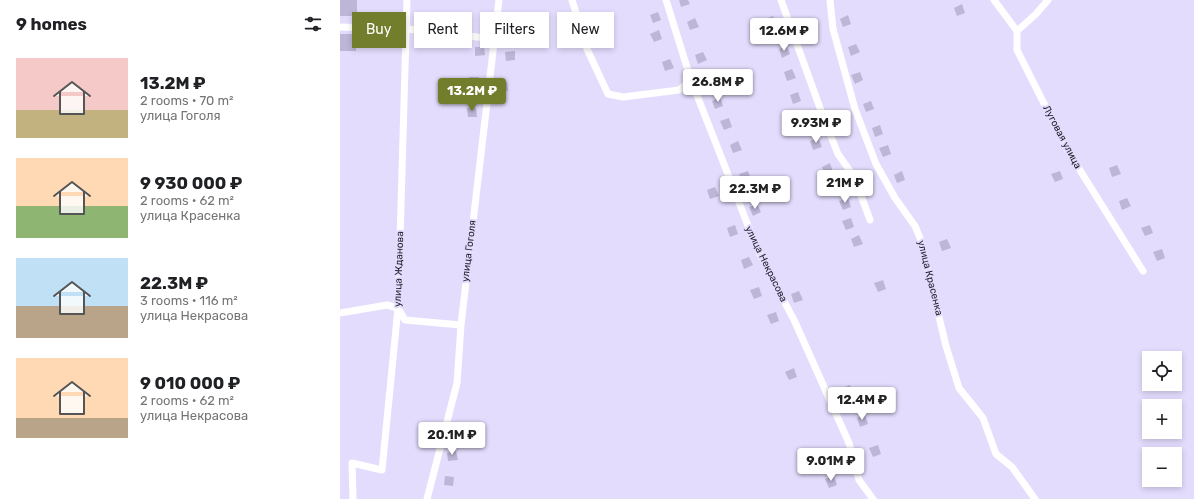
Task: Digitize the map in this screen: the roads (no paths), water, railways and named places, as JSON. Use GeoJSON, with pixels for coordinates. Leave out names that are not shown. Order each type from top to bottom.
{"type":"FeatureCollection","features":[{"type":"Feature","properties":{"kind":"street","name":"улица Жданова"},"geometry":{"type":"LineString","coordinates":[[406,29],[407,0]]}},
{"type":"Feature","properties":{"kind":"street","name":"улица Гоголя"},"geometry":{"type":"LineString","coordinates":[[498,12],[499,0]]}},
{"type":"Feature","properties":{"kind":"street"},"geometry":{"type":"LineString","coordinates":[[572,0],[587,49],[608,94],[623,97],[679,90],[691,80]]}},
{"type":"Feature","properties":{"kind":"street","name":"улица Некрасова"},"geometry":{"type":"LineString","coordinates":[[666,0],[691,80],[758,251],[795,322],[848,443],[860,480],[873,499]]}},
{"type":"Feature","properties":{"kind":"street"},"geometry":{"type":"LineString","coordinates":[[780,0],[838,154],[850,172],[870,220]]}},
{"type":"Feature","properties":{"kind":"street","name":"улица Красенка"},"geometry":{"type":"LineString","coordinates":[[830,0],[833,29],[855,109],[876,164],[895,198],[915,226],[920,238],[946,346],[959,388],[983,418],[996,454],[1012,467],[1035,499]]}},
{"type":"Feature","properties":{"kind":"street"},"geometry":{"type":"LineString","coordinates":[[994,0],[1016,31],[1036,14],[1048,0]]}},
{"type":"Feature","properties":{"kind":"street"},"geometry":{"type":"LineString","coordinates":[[340,27],[352,27]]}},
{"type":"Feature","properties":{"kind":"street"},"geometry":{"type":"LineString","coordinates":[[406,29],[480,37]]}},
{"type":"Feature","properties":{"kind":"street","name":"Луговая улица"},"geometry":{"type":"LineString","coordinates":[[1016,31],[1017,50],[1068,151],[1143,271]]}},
{"type":"Feature","properties":{"kind":"street","name":"улица Жданова"},"geometry":{"type":"LineString","coordinates":[[353,499],[352,463],[382,470],[398,308],[405,48]]}},
{"type":"Feature","properties":{"kind":"street","name":"улица Гоголя"},"geometry":{"type":"LineString","coordinates":[[427,499],[457,383],[461,325],[494,48]]}},
{"type":"Feature","properties":{"kind":"street"},"geometry":{"type":"LineString","coordinates":[[340,313],[387,305],[398,308],[405,320],[461,325]]}}]}
